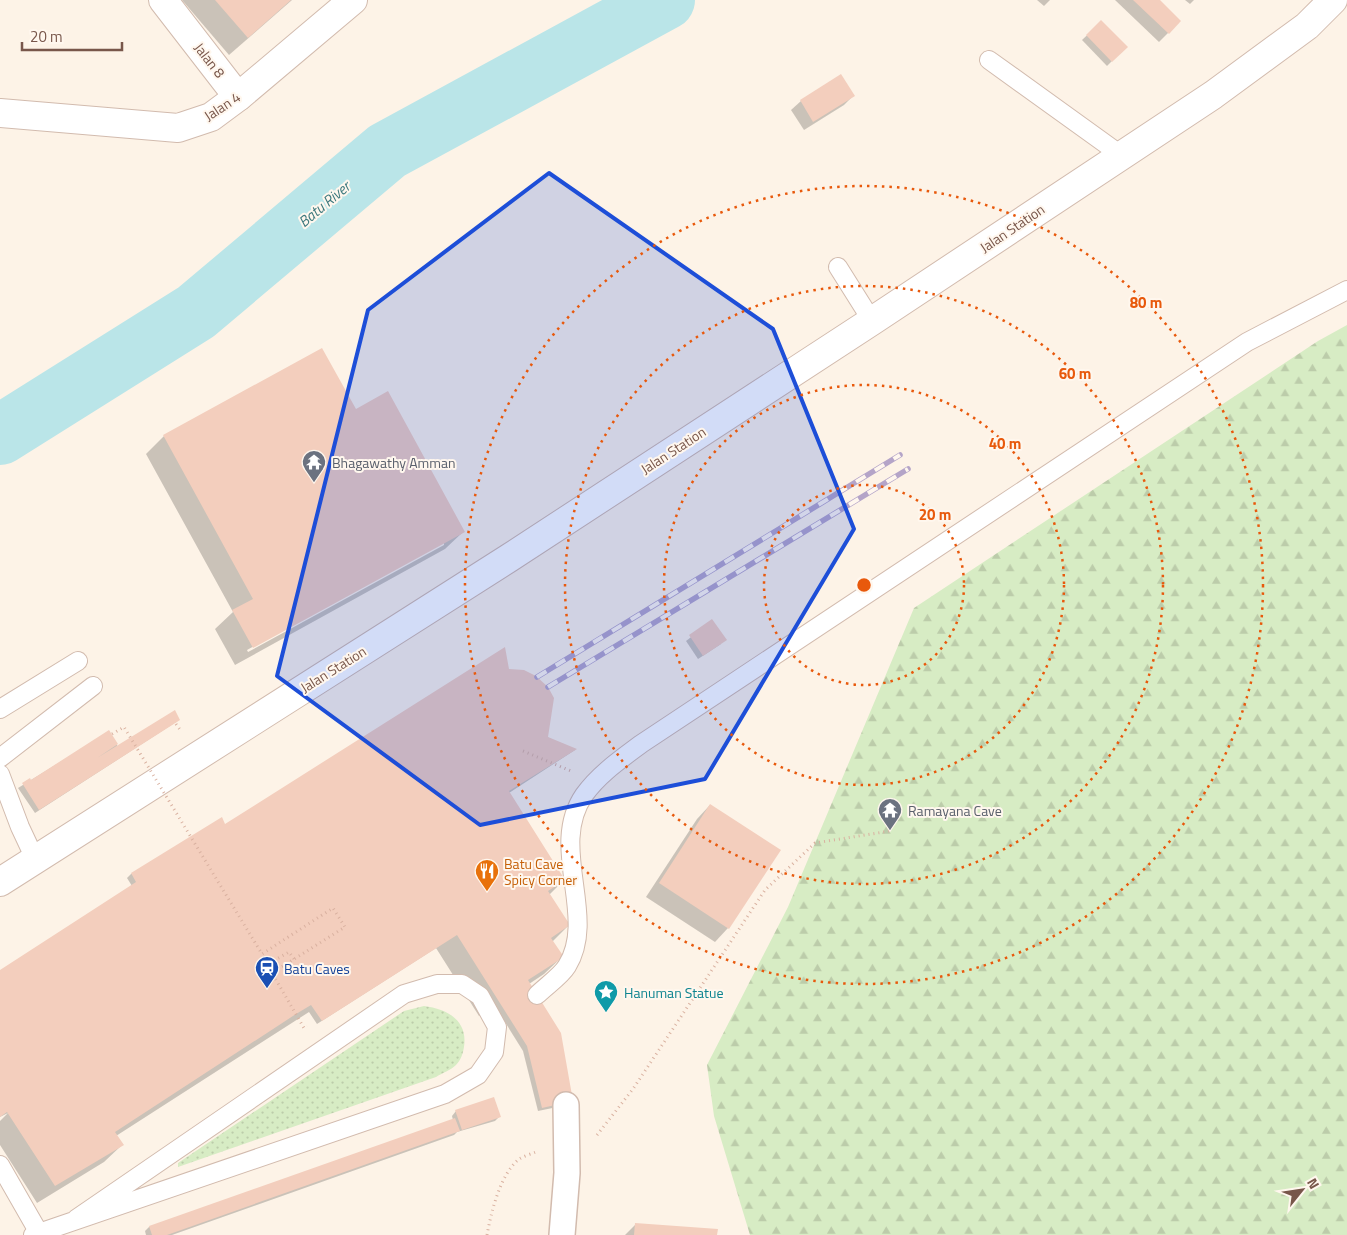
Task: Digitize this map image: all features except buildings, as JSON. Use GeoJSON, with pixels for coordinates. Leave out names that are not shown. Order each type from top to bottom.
{"type":"FeatureCollection","features":[{"type":"Feature","properties":{"kind":"street","name":"Jalan 8"},"geometry":{"type":"LineString","coordinates":[[163,0],[238,97]]}},
{"type":"Feature","properties":{"kind":"street","name":"Jalan 4"},"geometry":{"type":"LineString","coordinates":[[0,113],[178,128],[211,117],[238,97],[353,0]]}},
{"type":"Feature","properties":{"kind":"street","name":"Jalan Station"},"geometry":{"type":"LineString","coordinates":[[0,882],[509,558],[872,321],[1213,95],[1307,26],[1333,0]]}},
{"type":"Feature","properties":{"kind":"street"},"geometry":{"type":"LineString","coordinates":[[562,1235],[567,1173],[566,1105]]}},
{"type":"Feature","properties":{"kind":"lane"},"geometry":{"type":"LineString","coordinates":[[989,60],[1121,156]]}},
{"type":"Feature","properties":{"kind":"lane"},"geometry":{"type":"LineString","coordinates":[[838,267],[872,321]]}},
{"type":"Feature","properties":{"kind":"lane"},"geometry":{"type":"LineString","coordinates":[[537,995],[567,966],[579,936],[570,857],[572,824],[583,796],[595,781],[642,744],[1247,342],[1347,290]]}},
{"type":"Feature","properties":{"kind":"lane"},"geometry":{"type":"LineString","coordinates":[[0,709],[78,661]]}},
{"type":"Feature","properties":{"kind":"lane"},"geometry":{"type":"LineString","coordinates":[[0,758],[93,686]]}},
{"type":"Feature","properties":{"kind":"lane"},"geometry":{"type":"LineString","coordinates":[[0,774],[20,827],[35,859]]}},
{"type":"Feature","properties":{"kind":"lane"},"geometry":{"type":"LineString","coordinates":[[0,1165],[36,1234],[445,1094],[478,1075],[494,1052],[503,1022],[480,996],[462,984],[437,984],[404,994],[76,1219]]}},
{"type":"Feature","properties":{"kind":"path"},"geometry":{"type":"LineString","coordinates":[[112,734],[124,727],[268,964],[289,952],[294,959]]}},
{"type":"Feature","properties":{"kind":"path"},"geometry":{"type":"LineString","coordinates":[[523,750],[595,781]]}},
{"type":"Feature","properties":{"kind":"path"},"geometry":{"type":"LineString","coordinates":[[567,1173],[633,1089],[765,890],[815,843],[890,830]]}},
{"type":"Feature","properties":{"kind":"path"},"geometry":{"type":"LineString","coordinates":[[262,954],[333,908],[345,927],[272,973],[304,1028]]}},
{"type":"Feature","properties":{"kind":"path"},"geometry":{"type":"LineString","coordinates":[[487,1235],[492,1210],[506,1177],[518,1160],[566,1138]]}},
{"type":"Feature","properties":{"kind":"highlighted area"},"geometry":{"type":"Polygon","coordinates":[[[549,173],[773,329],[854,529],[705,779],[480,825],[277,676],[368,310],[549,173]]]}},
{"type":"Feature","properties":{"kind":"green space"},"geometry":{"type":"Polygon","coordinates":[[[1347,325],[1347,1235],[750,1235],[714,1116],[707,1065],[788,907],[914,608],[1318,341],[1347,325]]]}},
{"type":"Feature","properties":{"kind":"green space"},"geometry":{"type":"Polygon","coordinates":[[[424,1006],[448,1013],[459,1023],[463,1030],[464,1047],[462,1056],[452,1068],[436,1077],[178,1167],[178,1163],[404,1011],[424,1006]]]}},
{"type":"Feature","properties":{"kind":"waterway","name":"Batu River"},"geometry":{"type":"LineString","coordinates":[[0,435],[196,312],[387,151],[665,0]]}},
{"type":"Feature","properties":{"kind":"railway"},"geometry":{"type":"LineString","coordinates":[[537,677],[900,455]]}},
{"type":"Feature","properties":{"kind":"railway"},"geometry":{"type":"LineString","coordinates":[[548,687],[908,469]]}},
{"type":"Feature","properties":{"kind":"place","name":"Bhagawathy Amman"},"geometry":{"type":"Point","coordinates":[314,483]}},
{"type":"Feature","properties":{"kind":"place","name":"Ramayana Cave"},"geometry":{"type":"Point","coordinates":[890,831]}},
{"type":"Feature","properties":{"kind":"place","name":"Batu Cave Spicy Corner"},"geometry":{"type":"Point","coordinates":[487,892]}},
{"type":"Feature","properties":{"kind":"place","name":"Batu Caves"},"geometry":{"type":"Point","coordinates":[267,989]}},
{"type":"Feature","properties":{"kind":"place","name":"Hanuman Statue"},"geometry":{"type":"Point","coordinates":[606,1013]}}]}
